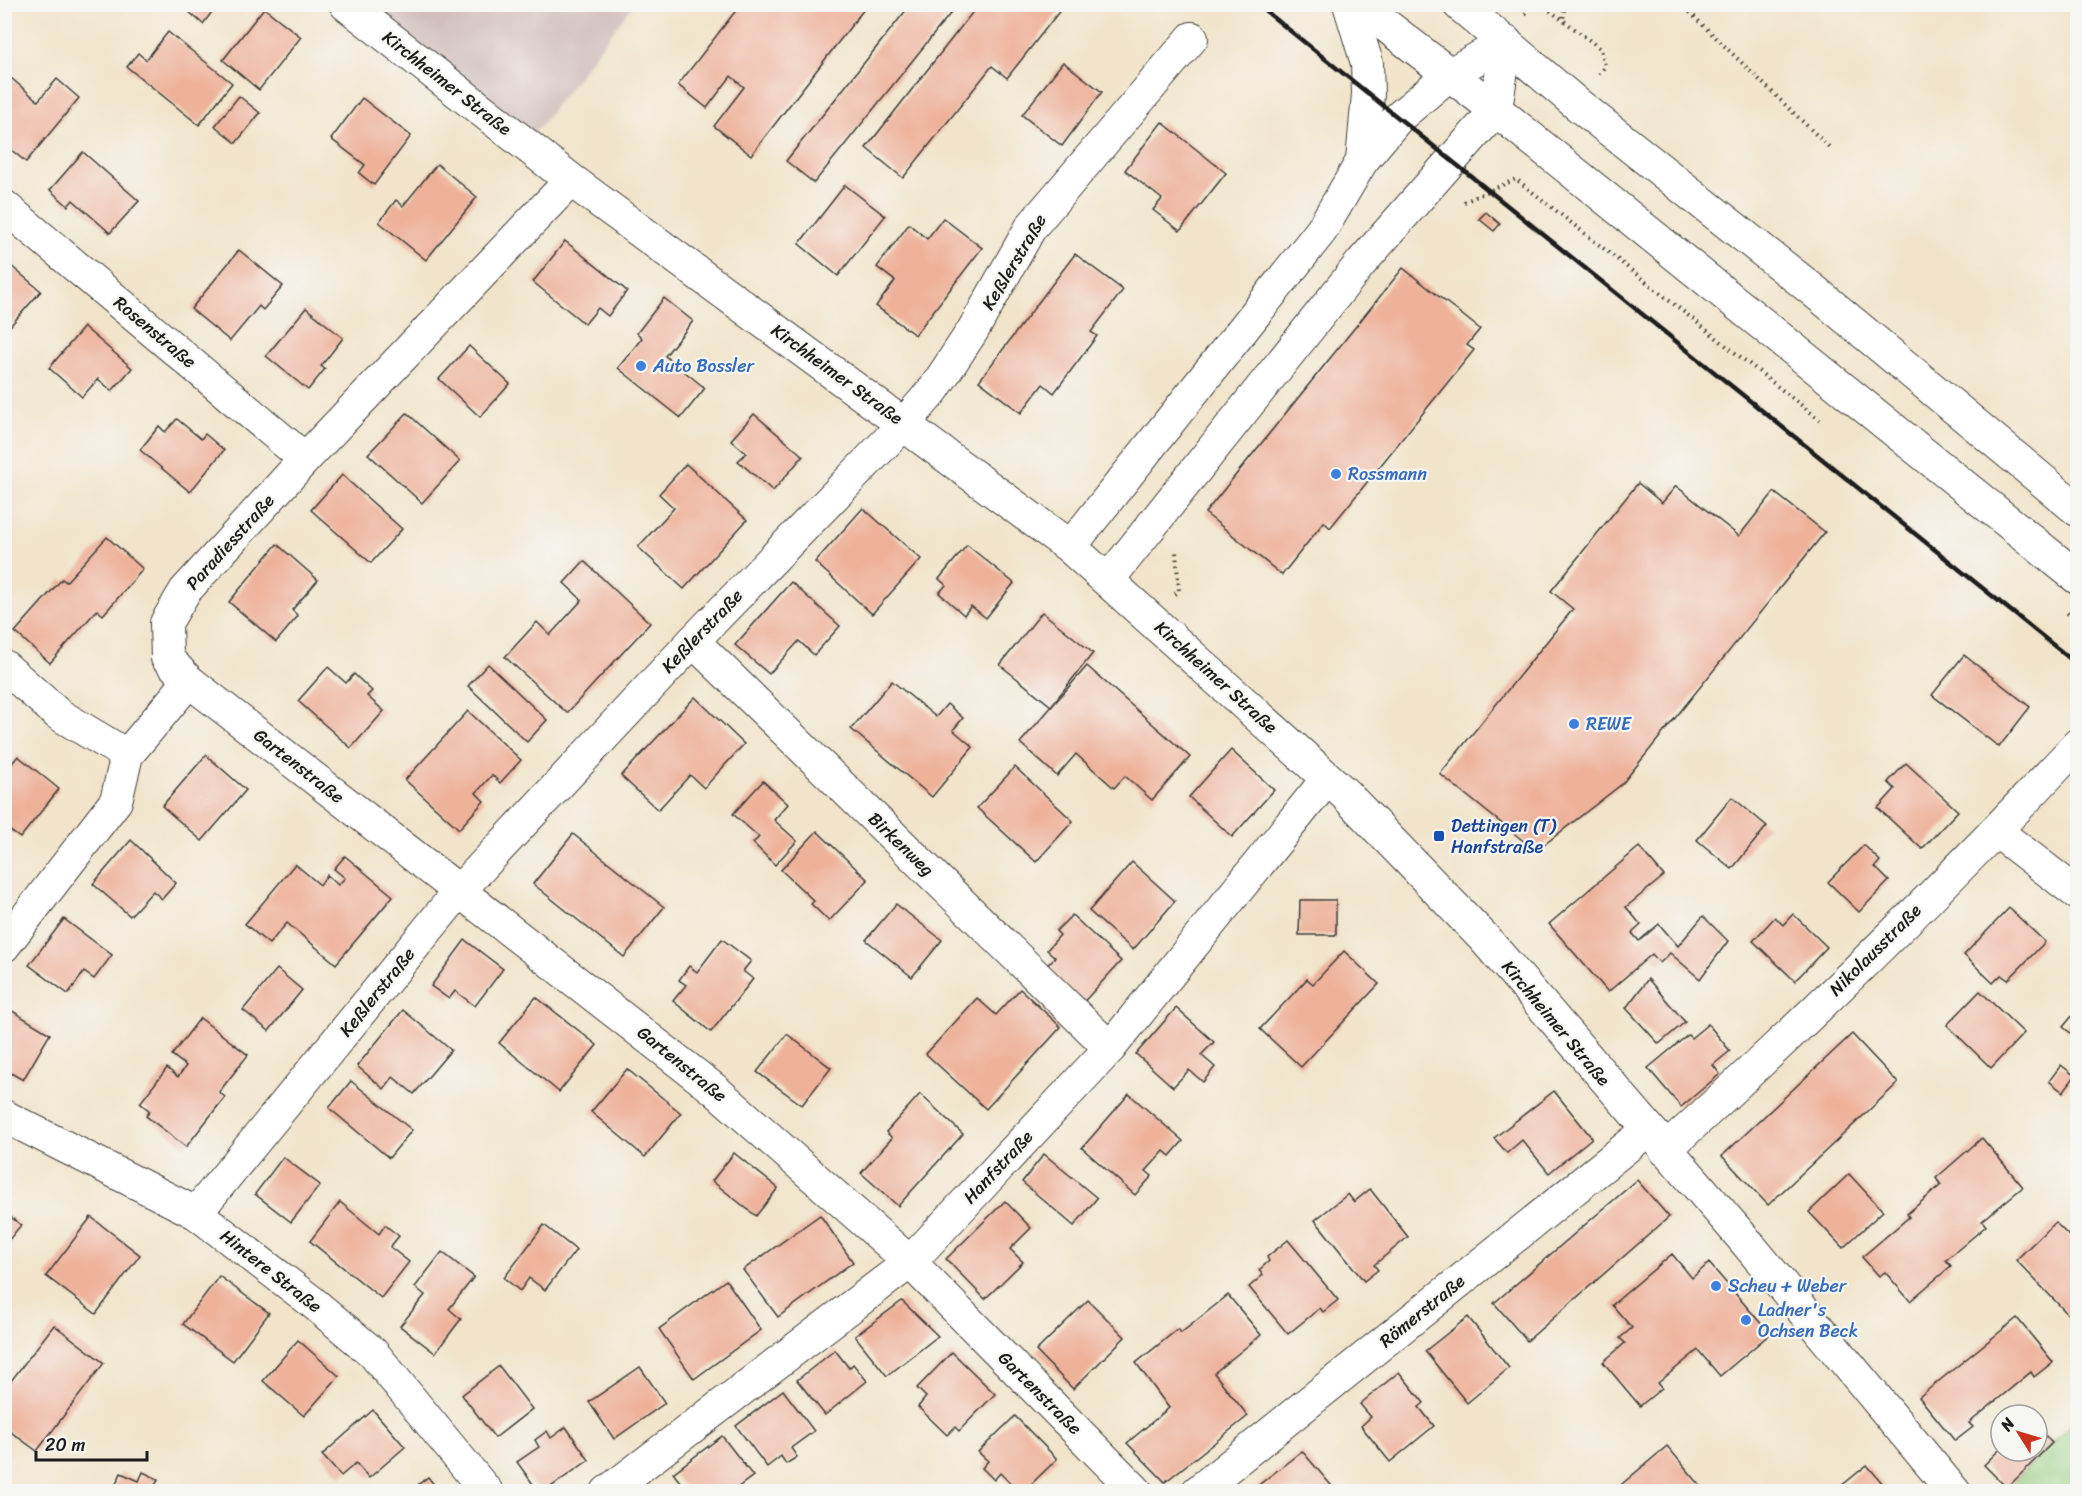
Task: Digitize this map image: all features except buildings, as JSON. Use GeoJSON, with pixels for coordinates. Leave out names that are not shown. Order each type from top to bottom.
{"type":"FeatureCollection","features":[{"type":"Feature","properties":{"kind":"street","name":"Kirchheimer Straße"},"geometry":{"type":"LineString","coordinates":[[346,4],[571,180],[905,423],[1070,547],[1153,619],[1327,779],[1409,859],[1484,938],[1742,1237],[1954,1491]]}},
{"type":"Feature","properties":{"kind":"street"},"geometry":{"type":"LineString","coordinates":[[1349,4],[1367,63],[1368,94],[1362,160]]}},
{"type":"Feature","properties":{"kind":"street"},"geometry":{"type":"LineString","coordinates":[[1358,4],[1496,110],[2078,578]]}},
{"type":"Feature","properties":{"kind":"street"},"geometry":{"type":"LineString","coordinates":[[1459,4],[1577,104],[1814,291],[2078,510]]}},
{"type":"Feature","properties":{"kind":"street","name":"Keßlerstraße"},"geometry":{"type":"LineString","coordinates":[[196,1213],[460,890],[693,641],[905,423],[934,389],[973,330],[1031,227],[1192,38]]}},
{"type":"Feature","properties":{"kind":"street"},"geometry":{"type":"LineString","coordinates":[[1070,547],[1321,231],[1362,160],[1398,118],[1449,74],[1506,42]]}},
{"type":"Feature","properties":{"kind":"street"},"geometry":{"type":"LineString","coordinates":[[1108,580],[1361,263],[1496,110],[1506,42]]}},
{"type":"Feature","properties":{"kind":"street","name":"Paradiesstraße"},"geometry":{"type":"LineString","coordinates":[[189,681],[167,658],[166,623],[185,591],[305,459],[571,180]]}},
{"type":"Feature","properties":{"kind":"street","name":"Rosenstraße"},"geometry":{"type":"LineString","coordinates":[[4,206],[305,459]]}},
{"type":"Feature","properties":{"kind":"street","name":"Birkenweg"},"geometry":{"type":"LineString","coordinates":[[693,641],[1110,1048]]}},
{"type":"Feature","properties":{"kind":"street"},"geometry":{"type":"LineString","coordinates":[[4,666],[58,714],[127,755]]}},
{"type":"Feature","properties":{"kind":"street"},"geometry":{"type":"LineString","coordinates":[[4,946],[116,801],[127,755],[189,681]]}},
{"type":"Feature","properties":{"kind":"street","name":"Gartenstraße"},"geometry":{"type":"LineString","coordinates":[[189,681],[714,1089],[910,1262],[1137,1491]]}},
{"type":"Feature","properties":{"kind":"street","name":"Nikolausstraße"},"geometry":{"type":"LineString","coordinates":[[1656,1140],[1739,1084],[1996,831],[2078,744]]}},
{"type":"Feature","properties":{"kind":"street","name":"Hanfstraße"},"geometry":{"type":"LineString","coordinates":[[607,1491],[910,1262],[1110,1048],[1327,779]]}},
{"type":"Feature","properties":{"kind":"street"},"geometry":{"type":"LineString","coordinates":[[1996,831],[2078,894]]}},
{"type":"Feature","properties":{"kind":"street","name":"Hintere Straße"},"geometry":{"type":"LineString","coordinates":[[4,1116],[196,1213],[311,1301],[374,1353],[487,1491]]}},
{"type":"Feature","properties":{"kind":"street","name":"Römerstraße"},"geometry":{"type":"LineString","coordinates":[[1197,1491],[1656,1140]]}},
{"type":"Feature","properties":{"kind":"path"},"geometry":{"type":"LineString","coordinates":[[1540,4],[1563,20]]}},
{"type":"Feature","properties":{"kind":"path"},"geometry":{"type":"LineString","coordinates":[[1681,4],[1830,148]]}},
{"type":"Feature","properties":{"kind":"path"},"geometry":{"type":"LineString","coordinates":[[1454,206],[1516,179],[1825,424]]}},
{"type":"Feature","properties":{"kind":"path"},"geometry":{"type":"LineString","coordinates":[[1153,619],[1179,591],[1176,551],[1181,542]]}},
{"type":"Feature","properties":{"kind":"path"},"geometry":{"type":"LineString","coordinates":[[2059,606],[2078,621]]}},
{"type":"Feature","properties":{"kind":"shaded area"},"geometry":{"type":"Polygon","coordinates":[[[345,5],[633,5],[526,144],[345,5]]]}},
{"type":"Feature","properties":{"kind":"green space"},"geometry":{"type":"Polygon","coordinates":[[[2077,1419],[2077,1491],[2005,1492],[2032,1463],[2049,1463],[2049,1447],[2077,1419]]]}},
{"type":"Feature","properties":{"kind":"railway"},"geometry":{"type":"LineString","coordinates":[[1257,4],[2078,665]]}},
{"type":"Feature","properties":{"kind":"place","name":"Auto Bossler"},"geometry":{"type":"Point","coordinates":[641,366]}},
{"type":"Feature","properties":{"kind":"place","name":"Rossmann"},"geometry":{"type":"Point","coordinates":[1336,474]}},
{"type":"Feature","properties":{"kind":"place","name":"REWE"},"geometry":{"type":"Point","coordinates":[1574,724]}},
{"type":"Feature","properties":{"kind":"place","name":"Dettingen (T) Hanfstraße"},"geometry":{"type":"Point","coordinates":[1439,836]}},
{"type":"Feature","properties":{"kind":"place","name":"Scheu + Weber"},"geometry":{"type":"Point","coordinates":[1716,1286]}},
{"type":"Feature","properties":{"kind":"place","name":"Ladner's Ochsen Beck"},"geometry":{"type":"Point","coordinates":[1746,1320]}}]}
